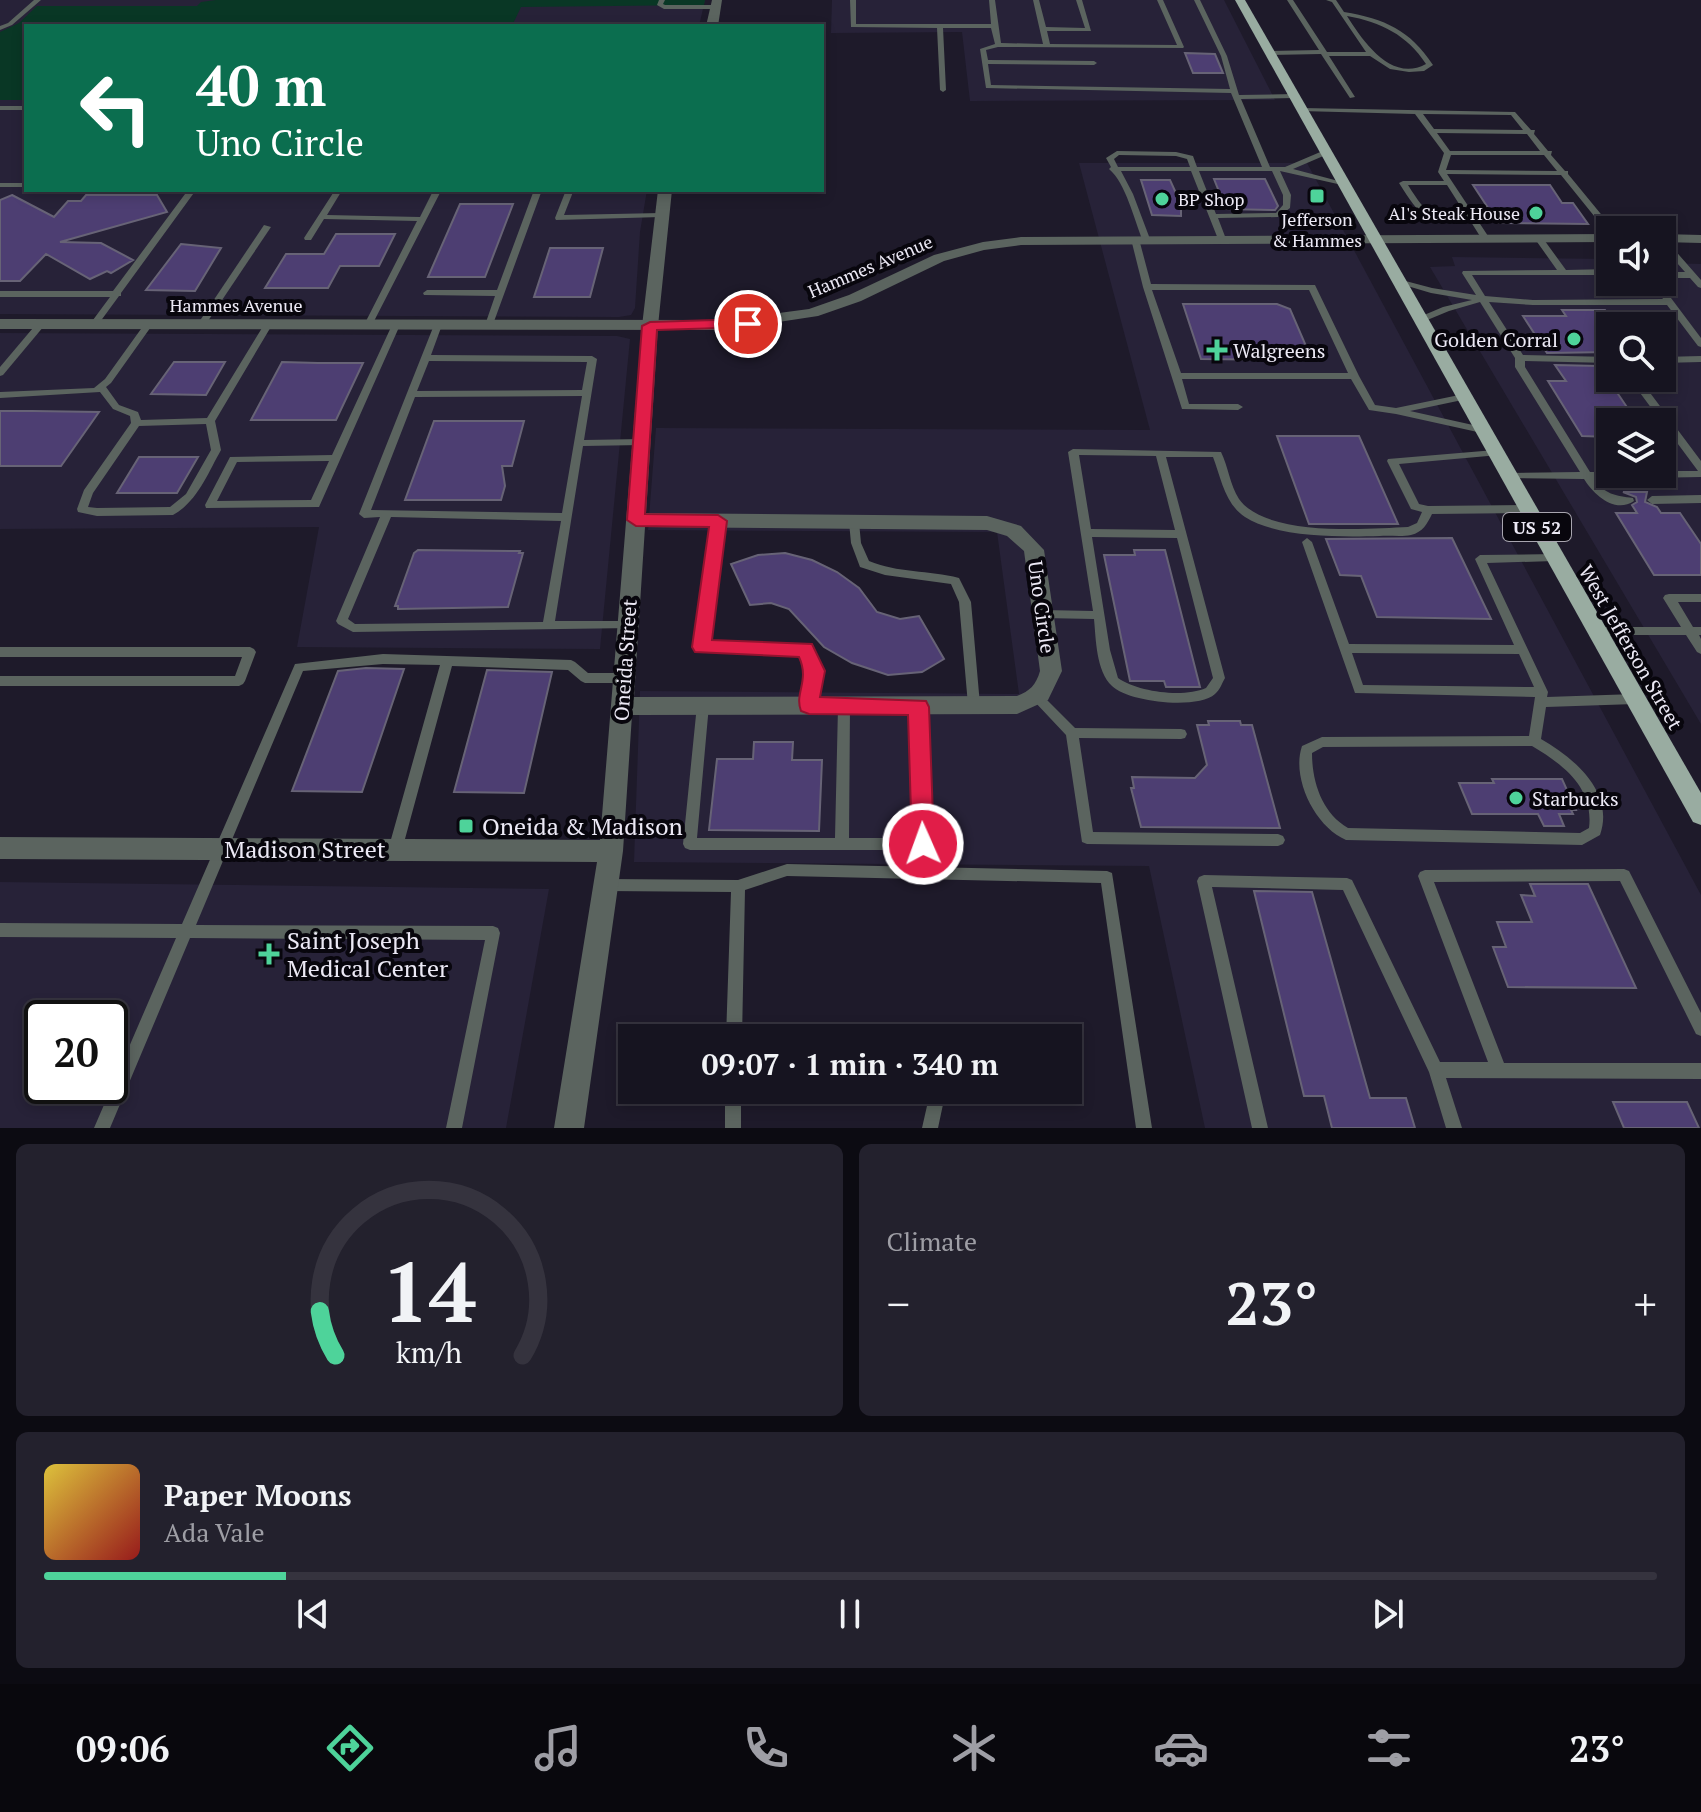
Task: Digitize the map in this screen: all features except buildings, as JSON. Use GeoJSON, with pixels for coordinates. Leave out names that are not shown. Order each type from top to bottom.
{"type":"FeatureCollection","features":[{"type":"Feature","properties":{"kind":"main road","name":"West Jefferson Street"},"geometry":{"type":"LineString","coordinates":[[1240,0],[1701,815]]}},
{"type":"Feature","properties":{"kind":"street"},"geometry":{"type":"LineString","coordinates":[[712,24],[717,4]]}},
{"type":"Feature","properties":{"kind":"street","name":"Oneida Street"},"geometry":{"type":"LineString","coordinates":[[569,1128],[611,851],[650,326],[665,192]]}},
{"type":"Feature","properties":{"kind":"street","name":"Hammes Avenue"},"geometry":{"type":"LineString","coordinates":[[0,324],[748,324],[812,313],[855,298],[930,262],[983,246],[1021,241],[1596,238]]}},
{"type":"Feature","properties":{"kind":"street"},"geometry":{"type":"LineString","coordinates":[[1676,240],[1701,239]]}},
{"type":"Feature","properties":{"kind":"street","name":"Uno Circle"},"geometry":{"type":"LineString","coordinates":[[636,520],[987,523],[1011,527],[1026,537],[1034,550],[1051,671],[1048,687],[1038,698]]}},
{"type":"Feature","properties":{"kind":"street"},"geometry":{"type":"LineString","coordinates":[[622,706],[918,707],[1017,705],[1038,698]]}},
{"type":"Feature","properties":{"kind":"street","name":"Madison Street"},"geometry":{"type":"LineString","coordinates":[[0,848],[611,851]]}},
{"type":"Feature","properties":{"kind":"lane"},"geometry":{"type":"LineString","coordinates":[[0,28],[10,24],[38,0]]}},
{"type":"Feature","properties":{"kind":"lane"},"geometry":{"type":"LineString","coordinates":[[662,0],[660,5],[664,7],[717,4]]}},
{"type":"Feature","properties":{"kind":"lane"},"geometry":{"type":"LineString","coordinates":[[853,0],[853,26],[994,26]]}},
{"type":"Feature","properties":{"kind":"lane"},"geometry":{"type":"LineString","coordinates":[[992,0],[998,45]]}},
{"type":"Feature","properties":{"kind":"lane"},"geometry":{"type":"LineString","coordinates":[[1036,0],[1047,45]]}},
{"type":"Feature","properties":{"kind":"lane"},"geometry":{"type":"LineString","coordinates":[[1043,29],[1089,30],[1079,0]]}},
{"type":"Feature","properties":{"kind":"lane"},"geometry":{"type":"LineString","coordinates":[[1160,0],[1181,47],[998,45],[983,49],[988,87],[1294,96]]}},
{"type":"Feature","properties":{"kind":"lane"},"geometry":{"type":"LineString","coordinates":[[1197,0],[1224,56],[1236,94],[1271,169],[1287,195],[1287,206],[1278,215],[1213,216]]}},
{"type":"Feature","properties":{"kind":"lane"},"geometry":{"type":"LineString","coordinates":[[1290,0],[1352,97]]}},
{"type":"Feature","properties":{"kind":"lane"},"geometry":{"type":"LineString","coordinates":[[1329,0],[1334,1],[1369,54],[1379,63],[1395,69],[1423,70],[1430,65],[1407,35],[1389,25],[1342,13]]}},
{"type":"Feature","properties":{"kind":"lane"},"geometry":{"type":"LineString","coordinates":[[940,26],[943,90]]}},
{"type":"Feature","properties":{"kind":"lane"},"geometry":{"type":"LineString","coordinates":[[1270,53],[1369,54]]}},
{"type":"Feature","properties":{"kind":"lane"},"geometry":{"type":"LineString","coordinates":[[985,62],[1094,63]]}},
{"type":"Feature","properties":{"kind":"lane"},"geometry":{"type":"LineString","coordinates":[[0,108],[24,108]]}},
{"type":"Feature","properties":{"kind":"lane"},"geometry":{"type":"LineString","coordinates":[[1302,110],[1513,113],[1532,132],[1599,216]]}},
{"type":"Feature","properties":{"kind":"lane"},"geometry":{"type":"LineString","coordinates":[[1417,111],[1448,153]]}},
{"type":"Feature","properties":{"kind":"lane"},"geometry":{"type":"LineString","coordinates":[[1432,131],[1532,132]]}},
{"type":"Feature","properties":{"kind":"lane"},"geometry":{"type":"LineString","coordinates":[[1286,169],[1325,152]]}},
{"type":"Feature","properties":{"kind":"lane"},"geometry":{"type":"LineString","coordinates":[[1222,239],[1190,158],[1182,155],[1117,153],[1110,158],[1113,169],[1129,194],[1147,287],[1185,407],[1238,407]]}},
{"type":"Feature","properties":{"kind":"lane"},"geometry":{"type":"LineString","coordinates":[[1448,153],[1549,153]]}},
{"type":"Feature","properties":{"kind":"lane"},"geometry":{"type":"LineString","coordinates":[[1442,172],[1448,153]]}},
{"type":"Feature","properties":{"kind":"lane"},"geometry":{"type":"LineString","coordinates":[[1113,169],[1286,169],[1342,183]]}},
{"type":"Feature","properties":{"kind":"lane"},"geometry":{"type":"LineString","coordinates":[[1442,172],[1565,173]]}},
{"type":"Feature","properties":{"kind":"lane"},"geometry":{"type":"LineString","coordinates":[[1442,172],[1486,239]]}},
{"type":"Feature","properties":{"kind":"lane"},"geometry":{"type":"LineString","coordinates":[[1450,183],[1403,183],[1422,215],[1435,220],[1474,220]]}},
{"type":"Feature","properties":{"kind":"lane"},"geometry":{"type":"LineString","coordinates":[[0,185],[24,185]]}},
{"type":"Feature","properties":{"kind":"lane"},"geometry":{"type":"LineString","coordinates":[[94,324],[191,192]]}},
{"type":"Feature","properties":{"kind":"lane"},"geometry":{"type":"LineString","coordinates":[[308,238],[338,192]]}},
{"type":"Feature","properties":{"kind":"lane"},"geometry":{"type":"LineString","coordinates":[[368,325],[436,192]]}},
{"type":"Feature","properties":{"kind":"lane"},"geometry":{"type":"LineString","coordinates":[[489,325],[537,192]]}},
{"type":"Feature","properties":{"kind":"lane"},"geometry":{"type":"LineString","coordinates":[[569,192],[559,218],[661,215]]}},
{"type":"Feature","properties":{"kind":"lane"},"geometry":{"type":"LineString","coordinates":[[322,217],[422,219]]}},
{"type":"Feature","properties":{"kind":"lane"},"geometry":{"type":"LineString","coordinates":[[201,325],[267,227]]}},
{"type":"Feature","properties":{"kind":"lane"},"geometry":{"type":"LineString","coordinates":[[1539,239],[1564,273]]}},
{"type":"Feature","properties":{"kind":"lane"},"geometry":{"type":"LineString","coordinates":[[1676,256],[1701,285]]}},
{"type":"Feature","properties":{"kind":"lane"},"geometry":{"type":"LineString","coordinates":[[1596,272],[1466,273],[1520,358],[1520,367],[1596,490],[1615,501],[1629,501]]}},
{"type":"Feature","properties":{"kind":"lane"},"geometry":{"type":"LineString","coordinates":[[1676,275],[1692,275]]}},
{"type":"Feature","properties":{"kind":"lane"},"geometry":{"type":"LineString","coordinates":[[1398,282],[1436,294],[1484,300],[1671,302]]}},
{"type":"Feature","properties":{"kind":"lane"},"geometry":{"type":"LineString","coordinates":[[1147,287],[1312,287],[1372,408],[1482,430]]}},
{"type":"Feature","properties":{"kind":"lane"},"geometry":{"type":"LineString","coordinates":[[427,293],[501,293]]}},
{"type":"Feature","properties":{"kind":"lane"},"geometry":{"type":"LineString","coordinates":[[0,294],[118,294]]}},
{"type":"Feature","properties":{"kind":"lane"},"geometry":{"type":"LineString","coordinates":[[1666,296],[1672,309],[1701,344]]}},
{"type":"Feature","properties":{"kind":"lane"},"geometry":{"type":"LineString","coordinates":[[1420,320],[1446,309],[1484,300]]}},
{"type":"Feature","properties":{"kind":"lane"},"geometry":{"type":"LineString","coordinates":[[0,373],[41,324]]}},
{"type":"Feature","properties":{"kind":"lane"},"geometry":{"type":"LineString","coordinates":[[0,395],[96,391],[149,324]]}},
{"type":"Feature","properties":{"kind":"lane"},"geometry":{"type":"LineString","coordinates":[[101,387],[116,407],[135,414],[136,423],[83,501],[82,509],[165,513],[181,507],[216,450],[210,421],[268,325]]}},
{"type":"Feature","properties":{"kind":"lane"},"geometry":{"type":"LineString","coordinates":[[336,458],[234,459],[210,505],[315,504],[336,458],[396,325]]}},
{"type":"Feature","properties":{"kind":"lane"},"geometry":{"type":"LineString","coordinates":[[438,325],[364,514],[567,517]]}},
{"type":"Feature","properties":{"kind":"lane"},"geometry":{"type":"LineString","coordinates":[[425,358],[592,359],[548,626]]}},
{"type":"Feature","properties":{"kind":"lane"},"geometry":{"type":"LineString","coordinates":[[1520,358],[1596,360]]}},
{"type":"Feature","properties":{"kind":"lane"},"geometry":{"type":"LineString","coordinates":[[1676,360],[1701,359]]}},
{"type":"Feature","properties":{"kind":"lane"},"geometry":{"type":"LineString","coordinates":[[1177,376],[1354,376]]}},
{"type":"Feature","properties":{"kind":"lane"},"geometry":{"type":"LineString","coordinates":[[1644,392],[1701,471]]}},
{"type":"Feature","properties":{"kind":"lane"},"geometry":{"type":"LineString","coordinates":[[411,394],[587,393]]}},
{"type":"Feature","properties":{"kind":"lane"},"geometry":{"type":"LineString","coordinates":[[1396,411],[1464,397]]}},
{"type":"Feature","properties":{"kind":"lane"},"geometry":{"type":"LineString","coordinates":[[136,423],[210,421]]}},
{"type":"Feature","properties":{"kind":"lane"},"geometry":{"type":"LineString","coordinates":[[579,443],[642,442]]}},
{"type":"Feature","properties":{"kind":"lane"},"geometry":{"type":"LineString","coordinates":[[1160,453],[1219,678],[1214,688],[1205,695],[1143,696],[1126,691],[1111,678],[1073,452],[1160,453],[1217,454],[1236,502],[1247,513],[1291,529],[1410,531],[1421,525],[1428,510]]}},
{"type":"Feature","properties":{"kind":"lane"},"geometry":{"type":"LineString","coordinates":[[1495,453],[1392,461],[1415,506],[1428,510],[1527,509]]}},
{"type":"Feature","properties":{"kind":"lane"},"geometry":{"type":"LineString","coordinates":[[1509,476],[1701,471]]}},
{"type":"Feature","properties":{"kind":"lane"},"geometry":{"type":"LineString","coordinates":[[1652,500],[1701,499]]}},
{"type":"Feature","properties":{"kind":"lane"},"geometry":{"type":"LineString","coordinates":[[387,513],[342,621],[353,628],[628,625]]}},
{"type":"Feature","properties":{"kind":"lane"},"geometry":{"type":"LineString","coordinates":[[718,521],[702,647],[805,649],[816,671],[809,705]]}},
{"type":"Feature","properties":{"kind":"lane"},"geometry":{"type":"LineString","coordinates":[[854,522],[856,543],[864,564],[877,571],[935,574],[955,581],[965,602],[974,705]]}},
{"type":"Feature","properties":{"kind":"lane"},"geometry":{"type":"LineString","coordinates":[[1086,533],[1181,534]]}},
{"type":"Feature","properties":{"kind":"lane"},"geometry":{"type":"LineString","coordinates":[[1307,542],[1359,690],[1635,699]]}},
{"type":"Feature","properties":{"kind":"lane"},"geometry":{"type":"LineString","coordinates":[[1534,741],[1541,697],[1523,650],[1480,559],[1554,557]]}},
{"type":"Feature","properties":{"kind":"lane"},"geometry":{"type":"LineString","coordinates":[[1701,598],[1669,598],[1695,631],[1701,649]]}},
{"type":"Feature","properties":{"kind":"lane"},"geometry":{"type":"LineString","coordinates":[[1043,614],[1099,615]]}},
{"type":"Feature","properties":{"kind":"lane"},"geometry":{"type":"LineString","coordinates":[[1596,631],[1695,631]]}},
{"type":"Feature","properties":{"kind":"lane"},"geometry":{"type":"LineString","coordinates":[[1345,648],[1523,650]]}},
{"type":"Feature","properties":{"kind":"lane"},"geometry":{"type":"LineString","coordinates":[[0,665],[4,652],[250,652],[239,681],[0,681]]}},
{"type":"Feature","properties":{"kind":"lane"},"geometry":{"type":"LineString","coordinates":[[102,1128],[299,667],[383,659],[571,665],[585,678],[624,678]]}},
{"type":"Feature","properties":{"kind":"lane"},"geometry":{"type":"LineString","coordinates":[[395,850],[447,661]]}},
{"type":"Feature","properties":{"kind":"lane"},"geometry":{"type":"LineString","coordinates":[[1038,698],[1072,733],[1087,838],[1278,840]]}},
{"type":"Feature","properties":{"kind":"lane"},"geometry":{"type":"LineString","coordinates":[[703,705],[690,844],[923,844],[918,707]]}},
{"type":"Feature","properties":{"kind":"lane"},"geometry":{"type":"LineString","coordinates":[[842,845],[844,707]]}},
{"type":"Feature","properties":{"kind":"lane"},"geometry":{"type":"LineString","coordinates":[[1072,733],[1181,734]]}},
{"type":"Feature","properties":{"kind":"lane"},"geometry":{"type":"LineString","coordinates":[[1534,741],[1575,768],[1595,804],[1598,820],[1595,831],[1582,839],[1346,834],[1325,819],[1304,768],[1306,750],[1322,742],[1534,741]]}},
{"type":"Feature","properties":{"kind":"lane"},"geometry":{"type":"LineString","coordinates":[[605,885],[738,886],[787,870],[1107,877],[1144,1128]]}},
{"type":"Feature","properties":{"kind":"lane"},"geometry":{"type":"LineString","coordinates":[[1499,1070],[1425,876],[1624,875],[1701,1029]]}},
{"type":"Feature","properties":{"kind":"lane"},"geometry":{"type":"LineString","coordinates":[[1260,1128],[1204,881],[1347,884],[1436,1070],[1454,1128]]}},
{"type":"Feature","properties":{"kind":"lane"},"geometry":{"type":"LineString","coordinates":[[734,1024],[738,886]]}},
{"type":"Feature","properties":{"kind":"lane"},"geometry":{"type":"LineString","coordinates":[[0,930],[493,933],[454,1128]]}},
{"type":"Feature","properties":{"kind":"lane"},"geometry":{"type":"LineString","coordinates":[[1436,1070],[1701,1071]]}},
{"type":"Feature","properties":{"kind":"lane"},"geometry":{"type":"LineString","coordinates":[[733,1104],[733,1128]]}},
{"type":"Feature","properties":{"kind":"lane"},"geometry":{"type":"LineString","coordinates":[[930,1128],[935,1104]]}},
{"type":"Feature","properties":{"kind":"shaded area"},"geometry":{"type":"Polygon","coordinates":[[[0,0],[705,0],[699,24],[24,24],[24,192],[647,192],[640,232],[635,308],[631,315],[0,314],[0,0]]]}},
{"type":"Feature","properties":{"kind":"shaded area"},"geometry":{"type":"Polygon","coordinates":[[[832,0],[1224,0],[1275,100],[970,101],[962,32],[831,33],[832,0]]]}},
{"type":"Feature","properties":{"kind":"shaded area"},"geometry":{"type":"Polygon","coordinates":[[[1079,163],[1307,163],[1701,895],[1701,1128],[1205,1128],[1149,866],[634,862],[640,691],[1019,694],[997,532],[648,530],[656,428],[1150,430],[1079,163]]]}},
{"type":"Feature","properties":{"kind":"shaded area"},"geometry":{"type":"Polygon","coordinates":[[[1452,257],[1596,259],[1596,296],[1676,296],[1676,263],[1701,264],[1701,724],[1430,267],[1455,266],[1452,257]]]}},
{"type":"Feature","properties":{"kind":"shaded area"},"geometry":{"type":"Polygon","coordinates":[[[0,333],[617,336],[630,339],[600,649],[297,647],[319,527],[0,529],[0,333]]]}},
{"type":"Feature","properties":{"kind":"shaded area","name":"Saint Joseph Medical Center"},"geometry":{"type":"Polygon","coordinates":[[[0,882],[549,889],[506,1128],[0,1128],[0,882]]]}},
{"type":"Feature","properties":{"kind":"green space"},"geometry":{"type":"Polygon","coordinates":[[[705,0],[704,5],[521,7],[513,24],[24,24],[24,100],[0,100],[0,32],[19,23],[37,6],[197,6],[201,2],[705,0]]]}},
{"type":"Feature","properties":{"kind":"place","name":"Jefferson & Hammes"},"geometry":{"type":"Point","coordinates":[1317,196]}},
{"type":"Feature","properties":{"kind":"place","name":"BP Shop"},"geometry":{"type":"Point","coordinates":[1162,199]}},
{"type":"Feature","properties":{"kind":"place","name":"Al's Steak House"},"geometry":{"type":"Point","coordinates":[1536,213]}},
{"type":"Feature","properties":{"kind":"place","name":"Golden Corral"},"geometry":{"type":"Point","coordinates":[1574,339]}},
{"type":"Feature","properties":{"kind":"place","name":"Walgreens"},"geometry":{"type":"Point","coordinates":[1217,350]}},
{"type":"Feature","properties":{"kind":"place","name":"Starbucks"},"geometry":{"type":"Point","coordinates":[1516,798]}},
{"type":"Feature","properties":{"kind":"place","name":"Oneida & Madison"},"geometry":{"type":"Point","coordinates":[466,826]}},
{"type":"Feature","properties":{"kind":"place","name":"Saint Joseph Medical Center"},"geometry":{"type":"Point","coordinates":[269,954]}},
{"type":"Feature","properties":{"kind":"route"},"geometry":{"type":"LineString","coordinates":[[748,324],[650,326],[636,520],[718,521],[702,647],[805,649],[816,671],[809,705],[918,707],[923,844]]}}]}
